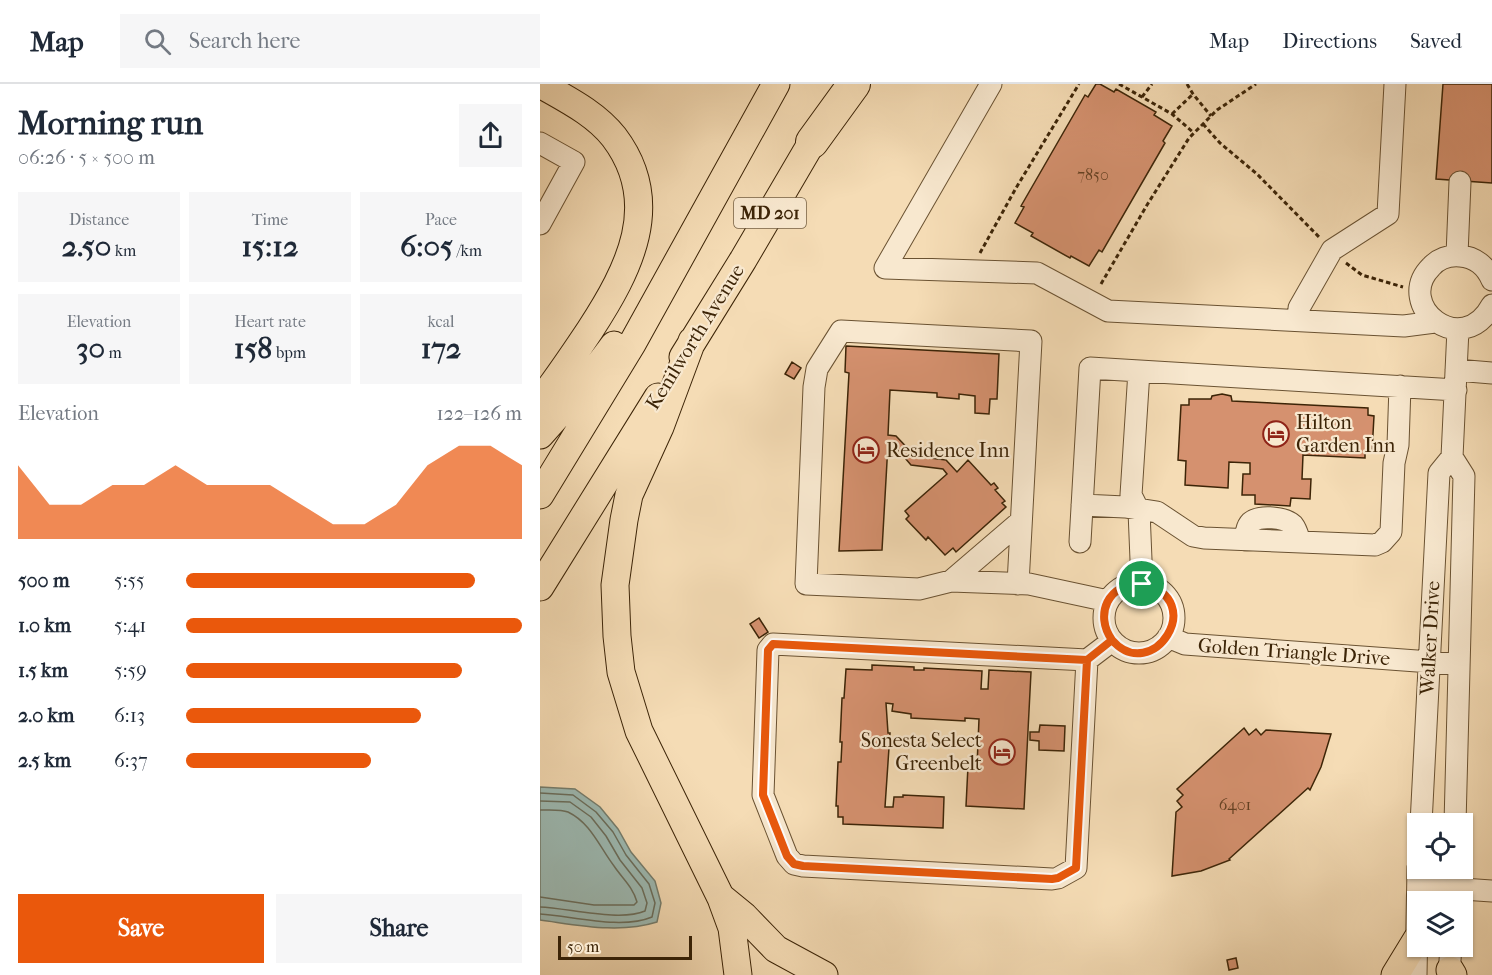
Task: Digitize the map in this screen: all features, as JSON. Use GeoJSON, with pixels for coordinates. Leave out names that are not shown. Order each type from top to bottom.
{"type":"FeatureCollection","features":[{"type":"Feature","properties":{"kind":"highway"},"geometry":{"type":"LineString","coordinates":[[812,142],[854,84]]}},
{"type":"Feature","properties":{"kind":"main road","name":"MD 201"},"geometry":{"type":"LineString","coordinates":[[540,495],[632,344],[776,84]]}},
{"type":"Feature","properties":{"kind":"main road","name":"Kenilworth Avenue"},"geometry":{"type":"LineString","coordinates":[[540,587],[743,260],[846,84]]}},
{"type":"Feature","properties":{"kind":"main road"},"geometry":{"type":"LineString","coordinates":[[540,400],[562,374],[607,305],[634,248],[638,222],[635,179],[623,152],[613,137],[593,117],[553,88]]}},
{"type":"Feature","properties":{"kind":"main road"},"geometry":{"type":"LineString","coordinates":[[540,435],[580,390],[683,253]]}},
{"type":"Feature","properties":{"kind":"main road"},"geometry":{"type":"LineString","coordinates":[[692,341],[660,427],[629,495],[615,585],[617,636],[621,672],[639,731],[721,898],[732,928],[738,975]]}},
{"type":"Feature","properties":{"kind":"main road"},"geometry":{"type":"LineString","coordinates":[[721,898],[744,916],[776,949],[824,975]]}},
{"type":"Feature","properties":{"kind":"main road"},"geometry":{"type":"LineString","coordinates":[[1395,975],[1407,955]]}},
{"type":"Feature","properties":{"kind":"street"},"geometry":{"type":"LineString","coordinates":[[991,84],[885,268],[1037,273],[1108,310],[1404,326],[1435,322]]}},
{"type":"Feature","properties":{"kind":"street"},"geometry":{"type":"LineString","coordinates":[[1299,320],[1299,308],[1332,250],[1388,214],[1395,84]]}},
{"type":"Feature","properties":{"kind":"street"},"geometry":{"type":"LineString","coordinates":[[540,143],[574,162],[540,224]]}},
{"type":"Feature","properties":{"kind":"street"},"geometry":{"type":"LineString","coordinates":[[1457,255],[1460,182]]}},
{"type":"Feature","properties":{"kind":"street"},"geometry":{"type":"LineString","coordinates":[[1492,280],[1483,266],[1474,259],[1457,255],[1444,258],[1427,271],[1422,281],[1420,294],[1423,307],[1435,322],[1458,329],[1474,325],[1487,314],[1492,305]]}},
{"type":"Feature","properties":{"kind":"street","name":"Walker Drive"},"geometry":{"type":"LineString","coordinates":[[1455,813],[1464,476],[1452,457],[1458,329]]}},
{"type":"Feature","properties":{"kind":"street"},"geometry":{"type":"LineString","coordinates":[[1018,584],[1031,341],[841,331],[817,369],[813,387],[806,584],[919,589],[951,581],[1018,584],[1029,584],[1108,601]]}},
{"type":"Feature","properties":{"kind":"street"},"geometry":{"type":"LineString","coordinates":[[1080,542],[1090,368],[1400,387],[1492,373]]}},
{"type":"Feature","properties":{"kind":"street"},"geometry":{"type":"LineString","coordinates":[[1139,371],[1131,495],[1139,511],[1142,584],[1125,586],[1114,593],[1108,601],[1104,618],[1107,632],[1120,648],[1138,653],[1152,650],[1168,637]]}},
{"type":"Feature","properties":{"kind":"street"},"geometry":{"type":"LineString","coordinates":[[1082,505],[1125,507],[1157,512],[1193,536],[1375,545],[1382,542],[1390,532],[1394,463],[1398,445],[1400,387]]}},
{"type":"Feature","properties":{"kind":"street","name":"Walker Drive"},"geometry":{"type":"LineString","coordinates":[[1421,813],[1439,473],[1452,457]]}},
{"type":"Feature","properties":{"kind":"street"},"geometry":{"type":"LineString","coordinates":[[951,581],[1022,522]]}},
{"type":"Feature","properties":{"kind":"street","name":"Golden Triangle Drive"},"geometry":{"type":"LineString","coordinates":[[1142,584],[1153,586],[1170,602],[1174,618],[1168,637],[1185,644],[1458,664]]}},
{"type":"Feature","properties":{"kind":"street"},"geometry":{"type":"LineString","coordinates":[[1087,660],[1076,868],[1052,879],[803,866],[794,864],[787,856],[763,795],[768,650],[773,644],[1087,660],[1112,640]]}},
{"type":"Feature","properties":{"kind":"street"},"geometry":{"type":"LineString","coordinates":[[1426,879],[1454,886],[1492,891]]}},
{"type":"Feature","properties":{"kind":"street"},"geometry":{"type":"LineString","coordinates":[[1416,957],[1416,975]]}},
{"type":"Feature","properties":{"kind":"path"},"geometry":{"type":"LineString","coordinates":[[978,271],[978,256],[1079,84]]}},
{"type":"Feature","properties":{"kind":"path"},"geometry":{"type":"LineString","coordinates":[[1119,84],[1172,114],[1194,133]]}},
{"type":"Feature","properties":{"kind":"path"},"geometry":{"type":"LineString","coordinates":[[1142,97],[1152,84]]}},
{"type":"Feature","properties":{"kind":"path"},"geometry":{"type":"LineString","coordinates":[[1187,84],[1211,116]]}},
{"type":"Feature","properties":{"kind":"path"},"geometry":{"type":"LineString","coordinates":[[1101,284],[1147,204],[1194,133],[1217,110],[1256,84]]}},
{"type":"Feature","properties":{"kind":"path"},"geometry":{"type":"LineString","coordinates":[[1172,114],[1193,94]]}},
{"type":"Feature","properties":{"kind":"path"},"geometry":{"type":"LineString","coordinates":[[1203,124],[1220,143],[1257,174],[1332,250],[1362,275],[1406,288]]}},
{"type":"Feature","properties":{"kind":"water"},"geometry":{"type":"Polygon","coordinates":[[[540,787],[575,789],[600,807],[618,829],[631,852],[655,881],[661,903],[657,922],[643,926],[613,928],[540,920],[540,787]]]}},
{"type":"Feature","properties":{"kind":"building"},"geometry":{"type":"Polygon","coordinates":[[[1096,84],[1114,92],[1116,89],[1156,112],[1154,115],[1172,126],[1163,141],[1165,143],[1102,252],[1099,250],[1089,266],[1031,236],[1033,233],[1015,223],[1024,207],[1021,206],[1085,95],[1088,97],[1096,84]]]}},
{"type":"Feature","properties":{"kind":"building"},"geometry":{"type":"Polygon","coordinates":[[[1443,84],[1492,84],[1492,183],[1436,179],[1443,84]]]}},
{"type":"Feature","properties":{"kind":"building","name":"Residence Inn"},"geometry":{"type":"Polygon","coordinates":[[[846,346],[999,354],[997,399],[990,399],[989,414],[975,413],[975,396],[959,394],[959,399],[937,397],[937,393],[890,390],[888,435],[896,436],[915,456],[946,460],[957,472],[968,460],[991,485],[994,483],[998,488],[995,490],[1005,501],[1002,503],[1006,507],[956,552],[953,548],[945,555],[928,537],[926,540],[906,519],[909,516],[905,511],[947,474],[943,469],[911,465],[893,444],[888,444],[882,550],[839,551],[849,373],[845,372],[846,346]]]}},
{"type":"Feature","properties":{"kind":"building"},"geometry":{"type":"Polygon","coordinates":[[[792,362],[801,368],[794,379],[785,374],[792,362]]]}},
{"type":"Feature","properties":{"kind":"building","name":"Hilton Garden Inn"},"geometry":{"type":"Polygon","coordinates":[[[1222,394],[1231,396],[1232,401],[1368,408],[1368,415],[1374,416],[1372,452],[1365,451],[1365,458],[1303,455],[1302,479],[1311,479],[1310,499],[1291,498],[1290,506],[1255,504],[1255,495],[1242,495],[1243,474],[1250,474],[1250,463],[1229,462],[1228,488],[1185,485],[1186,461],[1178,460],[1181,405],[1189,405],[1189,399],[1211,399],[1212,396],[1222,394]]]}},
{"type":"Feature","properties":{"kind":"building"},"geometry":{"type":"Polygon","coordinates":[[[759,618],[768,632],[759,638],[750,624],[759,618]]]}},
{"type":"Feature","properties":{"kind":"building","name":"Sonesta Select Greenbelt"},"geometry":{"type":"Polygon","coordinates":[[[872,665],[914,667],[914,670],[924,670],[924,668],[982,671],[981,689],[988,689],[989,670],[1031,672],[1024,809],[966,806],[968,766],[977,766],[979,719],[965,718],[965,721],[911,718],[911,714],[892,711],[893,704],[886,703],[888,733],[890,733],[885,807],[893,807],[894,797],[903,797],[903,795],[944,797],[943,828],[843,824],[843,817],[838,817],[838,806],[836,806],[838,762],[841,762],[842,698],[844,698],[846,669],[872,670],[872,665]]]}},
{"type":"Feature","properties":{"kind":"building"},"geometry":{"type":"Polygon","coordinates":[[[1040,725],[1065,726],[1064,751],[1039,750],[1039,741],[1030,740],[1030,732],[1039,732],[1040,725]]]}},
{"type":"Feature","properties":{"kind":"building"},"geometry":{"type":"Polygon","coordinates":[[[1244,728],[1249,735],[1256,729],[1261,735],[1266,730],[1331,734],[1321,767],[1310,790],[1308,788],[1230,860],[1201,871],[1172,876],[1176,812],[1182,807],[1177,801],[1183,795],[1177,789],[1244,728]]]}},
{"type":"Feature","properties":{"kind":"building"},"geometry":{"type":"Polygon","coordinates":[[[1236,958],[1238,968],[1229,970],[1227,960],[1236,958]]]}},
{"type":"Feature","properties":{"kind":"place","name":"Hilton Garden Inn"},"geometry":{"type":"Point","coordinates":[1276,434]}},
{"type":"Feature","properties":{"kind":"place","name":"Residence Inn"},"geometry":{"type":"Point","coordinates":[866,450]}},
{"type":"Feature","properties":{"kind":"place","name":"Sonesta Select Greenbelt"},"geometry":{"type":"Point","coordinates":[1002,752]}},
{"type":"Feature","properties":{"kind":"route"},"geometry":{"type":"LineString","coordinates":[[1142,584],[1125,586],[1109,599],[1104,618],[1107,632],[1112,640],[1087,660],[773,644],[768,650],[763,795],[787,856],[794,864],[803,866],[1052,879],[1076,868],[1087,660],[1098,652],[1112,640],[1120,648],[1138,653],[1152,650],[1163,643],[1171,632],[1174,618],[1170,602],[1153,586],[1142,584]]}}]}
